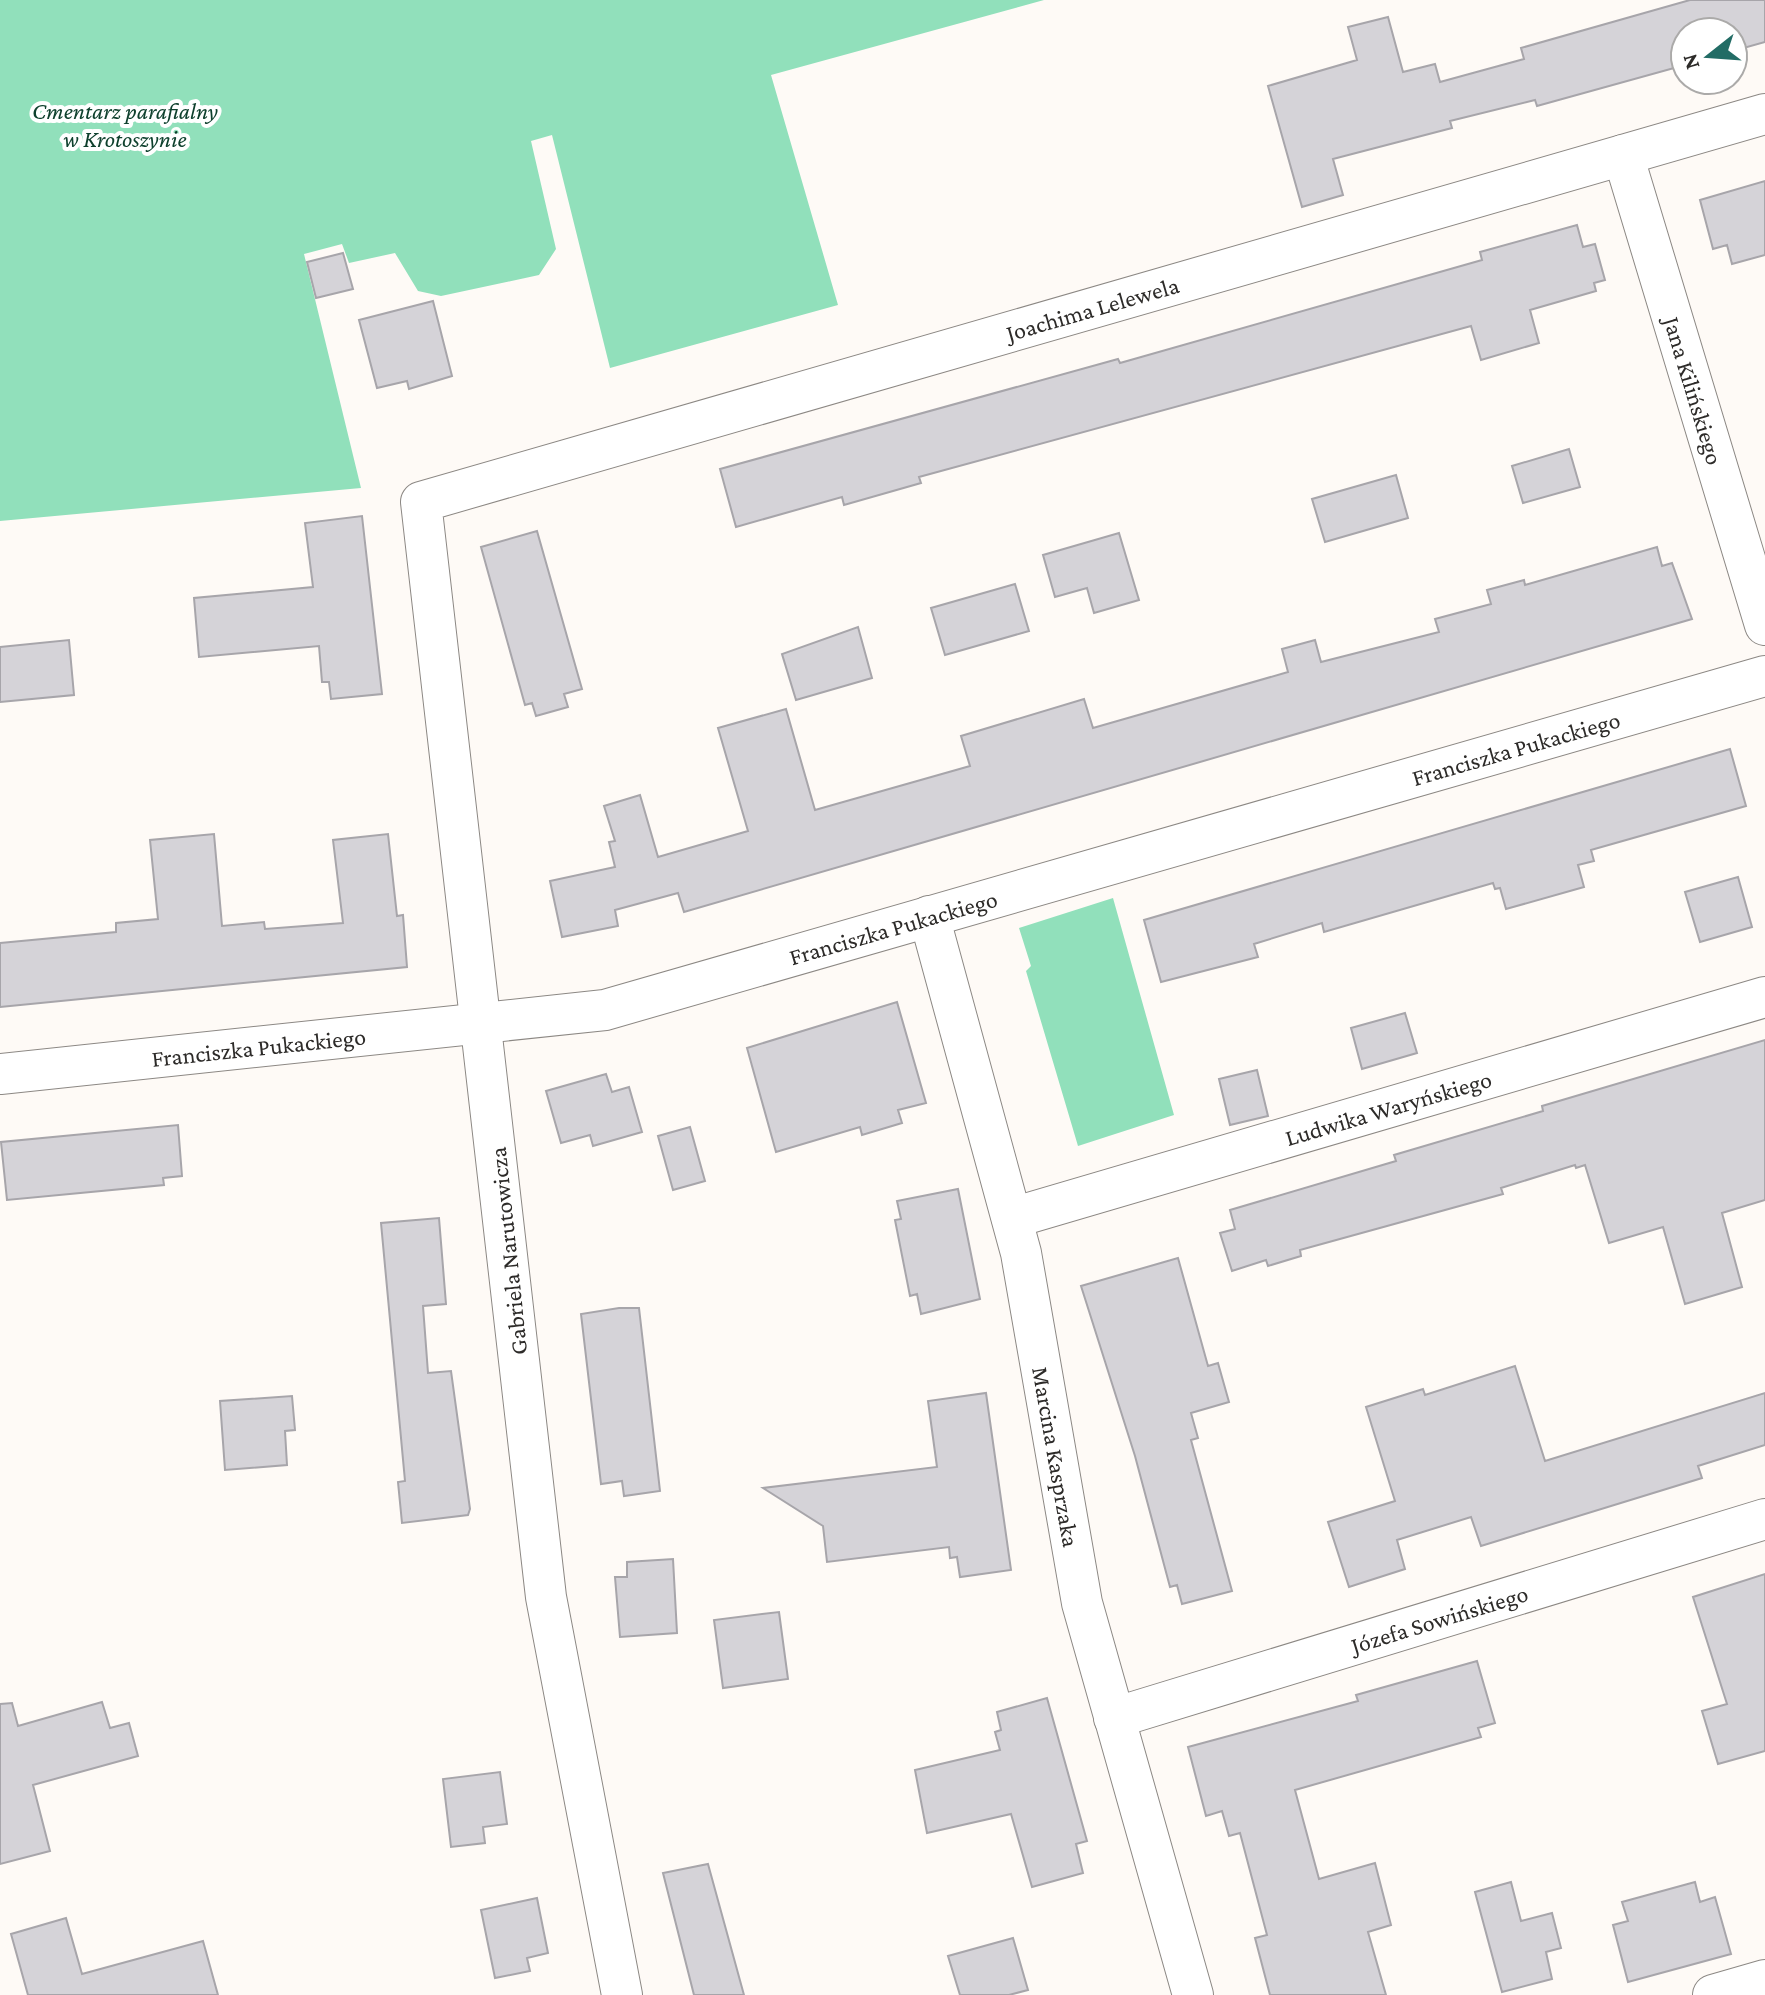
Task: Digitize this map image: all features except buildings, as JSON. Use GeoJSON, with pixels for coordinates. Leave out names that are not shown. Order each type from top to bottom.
{"type":"FeatureCollection","features":[{"type":"Feature","properties":{"kind":"street","name":"Joachima Lelewela"},"geometry":{"type":"LineString","coordinates":[[421,502],[1765,114]]}},
{"type":"Feature","properties":{"kind":"street","name":"Jana Kilińskiego"},"geometry":{"type":"LineString","coordinates":[[1623,155],[1765,625]]}},
{"type":"Feature","properties":{"kind":"street","name":"Gabriela Narutowicza"},"geometry":{"type":"LineString","coordinates":[[421,502],[546,1597],[622,1995]]}},
{"type":"Feature","properties":{"kind":"street","name":"Franciszka Pukackiego"},"geometry":{"type":"LineString","coordinates":[[0,1074],[605,1010],[1765,676]]}},
{"type":"Feature","properties":{"kind":"street","name":"Marcina Kasprzaka"},"geometry":{"type":"LineString","coordinates":[[929,916],[1012,1218],[1082,1603],[1193,1995]]}},
{"type":"Feature","properties":{"kind":"street","name":"Ludwika Waryńskiego"},"geometry":{"type":"LineString","coordinates":[[1012,1218],[1765,997]]}},
{"type":"Feature","properties":{"kind":"street","name":"Józefa Sowińskiego"},"geometry":{"type":"LineString","coordinates":[[1114,1718],[1765,1519]]}},
{"type":"Feature","properties":{"kind":"street"},"geometry":{"type":"LineString","coordinates":[[1713,1995],[1765,1980]]}},
{"type":"Feature","properties":{"kind":"green space","name":"Cmentarz parafialny w Krotoszynie"},"geometry":{"type":"Polygon","coordinates":[[[0,0],[1044,0],[771,75],[838,305],[610,368],[552,135],[531,141],[556,249],[539,275],[441,296],[418,291],[395,253],[349,263],[342,244],[304,254],[361,488],[0,521],[0,0]]]}},
{"type":"Feature","properties":{"kind":"green space"},"geometry":{"type":"Polygon","coordinates":[[[1113,898],[1174,1115],[1078,1146],[1026,971],[1031,966],[1019,928],[1113,898]]]}}]}
